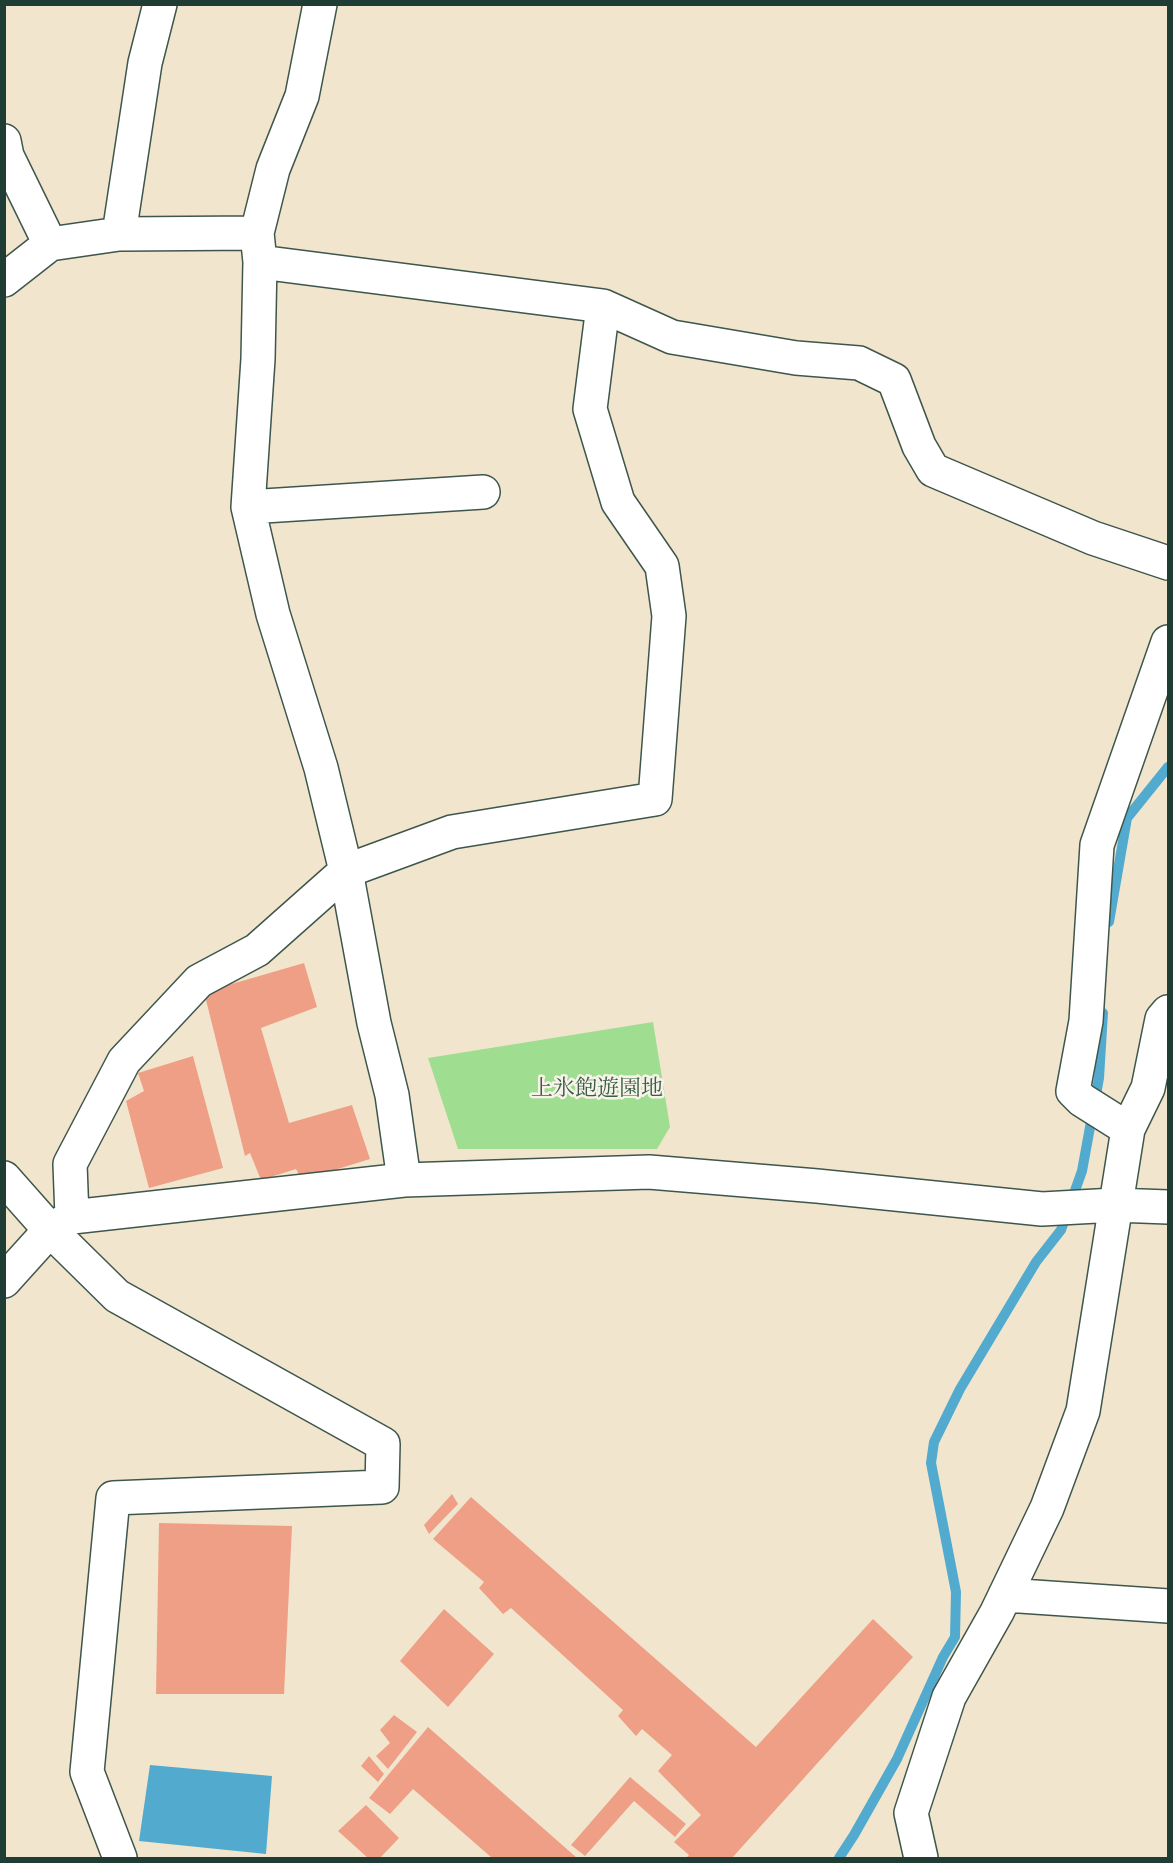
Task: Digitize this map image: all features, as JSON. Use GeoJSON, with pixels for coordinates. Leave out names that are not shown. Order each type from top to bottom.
{"type":"FeatureCollection","features":[{"type":"Feature","properties":{"kind":"street"},"geometry":{"type":"LineString","coordinates":[[119,234],[145,63],[160,4]]}},
{"type":"Feature","properties":{"kind":"street"},"geometry":{"type":"LineString","coordinates":[[320,4],[302,96],[273,170],[258,248],[258,359],[248,507],[273,614],[321,768],[346,871],[374,1023],[392,1095],[404,1180]]}},
{"type":"Feature","properties":{"kind":"street"},"geometry":{"type":"LineString","coordinates":[[4,141],[7,156],[50,244]]}},
{"type":"Feature","properties":{"kind":"street"},"geometry":{"type":"LineString","coordinates":[[4,280],[50,244],[119,234],[258,248],[603,306],[672,337],[796,358],[859,363],[894,380],[919,446],[933,470],[1093,538],[1168,563]]}},
{"type":"Feature","properties":{"kind":"street"},"geometry":{"type":"LineString","coordinates":[[4,1281],[61,1223],[70,1164],[124,1061],[199,981],[257,950],[346,871],[452,832],[655,800],[669,616],[662,566],[618,502],[590,409],[603,306]]}},
{"type":"Feature","properties":{"kind":"street"},"geometry":{"type":"LineString","coordinates":[[248,507],[483,492]]}},
{"type":"Feature","properties":{"kind":"street"},"geometry":{"type":"LineString","coordinates":[[1120,1124],[1082,1100],[1073,1090],[1086,1021],[1097,845],[1168,642]]}},
{"type":"Feature","properties":{"kind":"street"},"geometry":{"type":"LineString","coordinates":[[921,1858],[911,1813],[949,1696],[1005,1595],[1047,1508],[1083,1412],[1103,1206],[1120,1124],[1148,1088],[1162,1019],[1168,1012]]}},
{"type":"Feature","properties":{"kind":"street"},"geometry":{"type":"LineString","coordinates":[[61,1223],[404,1180],[649,1172],[817,1185],[1042,1209],[1103,1206],[1168,1207]]}},
{"type":"Feature","properties":{"kind":"street"},"geometry":{"type":"LineString","coordinates":[[4,1178],[61,1223],[117,1296],[383,1444],[382,1487],[113,1498],[87,1772],[120,1858]]}},
{"type":"Feature","properties":{"kind":"street"},"geometry":{"type":"LineString","coordinates":[[1005,1595],[1168,1606]]}},
{"type":"Feature","properties":{"kind":"green space","name":"上氷飽遊園地"},"geometry":{"type":"Polygon","coordinates":[[[653,1022],[670,1127],[657,1149],[458,1149],[428,1058],[653,1022]]]}},
{"type":"Feature","properties":{"kind":"water"},"geometry":{"type":"Polygon","coordinates":[[[150,1765],[272,1776],[266,1854],[139,1841],[150,1765]]]}},
{"type":"Feature","properties":{"kind":"building"},"geometry":{"type":"Polygon","coordinates":[[[304,963],[317,1007],[261,1028],[289,1123],[352,1105],[370,1159],[302,1180],[296,1169],[261,1180],[250,1153],[245,1156],[204,992],[304,963]]]}},
{"type":"Feature","properties":{"kind":"building"},"geometry":{"type":"Polygon","coordinates":[[[193,1056],[223,1168],[149,1188],[126,1101],[144,1091],[138,1073],[193,1056]]]}},
{"type":"Feature","properties":{"kind":"building"},"geometry":{"type":"Polygon","coordinates":[[[452,1494],[458,1504],[429,1534],[424,1525],[452,1494]]]}},
{"type":"Feature","properties":{"kind":"building"},"geometry":{"type":"Polygon","coordinates":[[[471,1497],[756,1747],[873,1619],[913,1657],[732,1858],[686,1858],[689,1855],[674,1842],[701,1815],[658,1771],[672,1755],[642,1729],[636,1736],[618,1716],[623,1710],[511,1608],[503,1614],[479,1588],[484,1582],[433,1539],[471,1497]]]}},
{"type":"Feature","properties":{"kind":"building"},"geometry":{"type":"Polygon","coordinates":[[[159,1523],[292,1526],[284,1694],[156,1694],[159,1523]]]}},
{"type":"Feature","properties":{"kind":"building"},"geometry":{"type":"Polygon","coordinates":[[[444,1609],[494,1654],[448,1707],[400,1661],[444,1609]]]}},
{"type":"Feature","properties":{"kind":"building"},"geometry":{"type":"Polygon","coordinates":[[[394,1715],[417,1732],[388,1769],[376,1756],[390,1743],[380,1730],[394,1715]]]}},
{"type":"Feature","properties":{"kind":"building"},"geometry":{"type":"Polygon","coordinates":[[[428,1727],[577,1858],[492,1858],[413,1789],[390,1814],[369,1798],[428,1727]]]}},
{"type":"Feature","properties":{"kind":"building"},"geometry":{"type":"Polygon","coordinates":[[[369,1756],[384,1774],[378,1782],[361,1766],[369,1756]]]}},
{"type":"Feature","properties":{"kind":"building"},"geometry":{"type":"Polygon","coordinates":[[[630,1777],[686,1824],[675,1837],[634,1801],[585,1856],[571,1845],[630,1777]]]}},
{"type":"Feature","properties":{"kind":"building"},"geometry":{"type":"Polygon","coordinates":[[[366,1805],[399,1838],[380,1858],[368,1858],[338,1831],[366,1805]]]}},
{"type":"Feature","properties":{"kind":"waterway"},"geometry":{"type":"LineString","coordinates":[[1109,922],[1127,818],[1168,767]]}},
{"type":"Feature","properties":{"kind":"waterway"},"geometry":{"type":"LineString","coordinates":[[839,1858],[897,1759],[943,1657],[955,1637],[956,1592],[931,1463],[934,1442],[960,1389],[1036,1262],[1061,1230],[1082,1171],[1099,1078],[1103,1013]]}}]}
